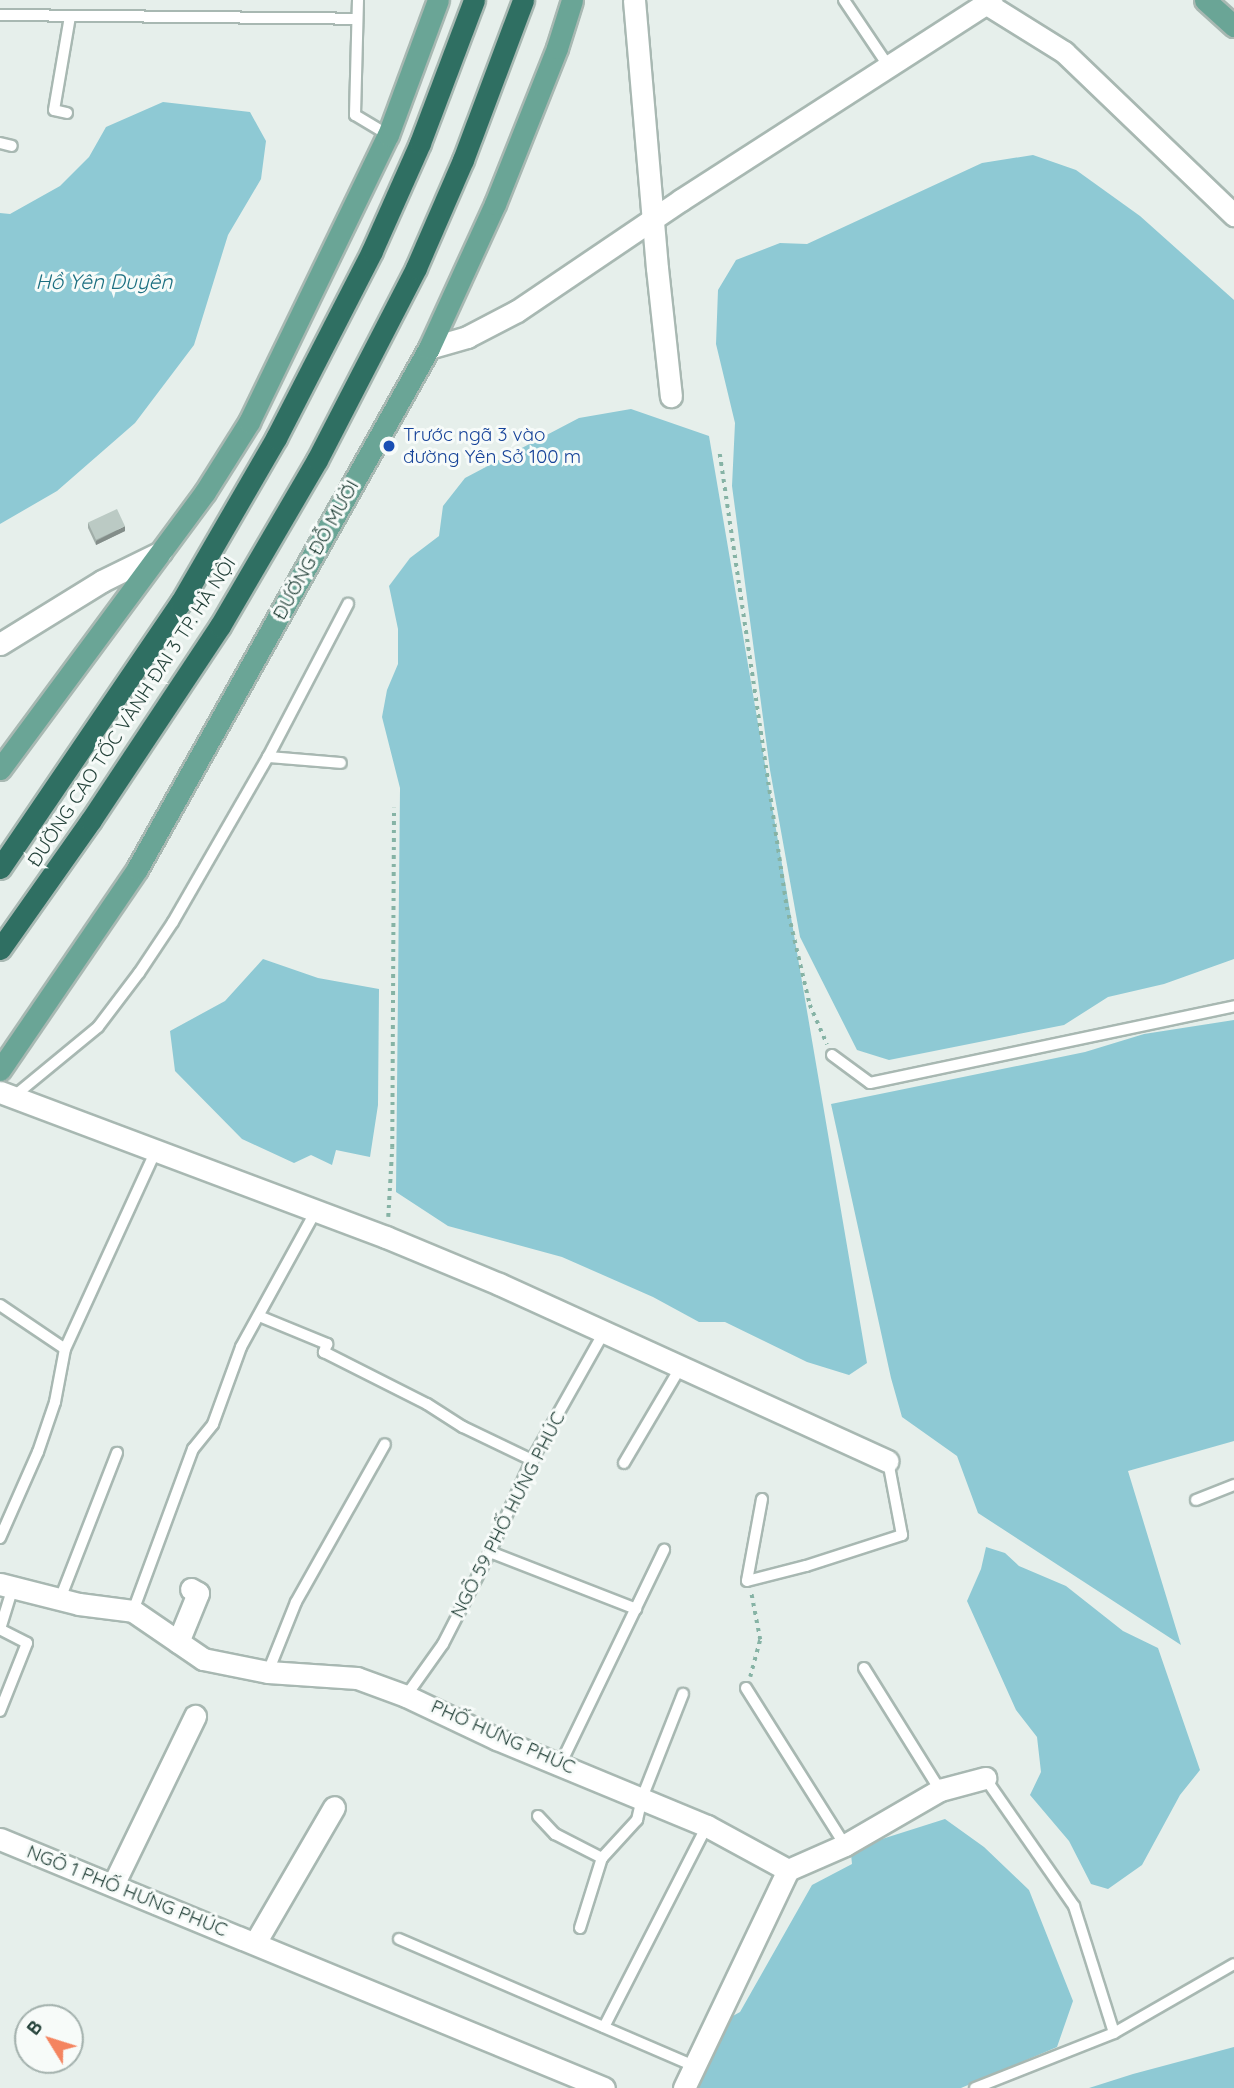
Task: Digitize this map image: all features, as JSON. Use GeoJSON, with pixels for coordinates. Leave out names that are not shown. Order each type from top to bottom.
{"type":"FeatureCollection","features":[{"type":"Feature","properties":{"kind":"highway","name":"ĐƯỜNG CAO TỐC VÀNH ĐAI 3 TP. HÀ NỘI"},"geometry":{"type":"LineString","coordinates":[[0,868],[180,602],[276,438],[372,251],[420,143],[474,0]]}},
{"type":"Feature","properties":{"kind":"highway","name":"ĐƯỜNG CAO TỐC VÀNH ĐAI 3 TP. HÀ NỘI"},"geometry":{"type":"LineString","coordinates":[[0,949],[91,820],[220,626],[317,460],[416,268],[463,160],[523,0]]}},
{"type":"Feature","properties":{"kind":"main road"},"geometry":{"type":"LineString","coordinates":[[0,769],[205,492],[250,422],[388,135],[438,0]]}},
{"type":"Feature","properties":{"kind":"main road","name":"ĐƯỜNG ĐỖ MƯỜI"},"geometry":{"type":"LineString","coordinates":[[0,1070],[137,869],[429,348],[495,204],[557,48],[572,0]]}},
{"type":"Feature","properties":{"kind":"main road"},"geometry":{"type":"LineString","coordinates":[[1205,0],[1234,26]]}},
{"type":"Feature","properties":{"kind":"street"},"geometry":{"type":"LineString","coordinates":[[635,0],[671,396]]}},
{"type":"Feature","properties":{"kind":"street"},"geometry":{"type":"LineString","coordinates":[[429,348],[492,326],[989,2],[1064,52],[1234,215]]}},
{"type":"Feature","properties":{"kind":"street"},"geometry":{"type":"LineString","coordinates":[[0,644],[102,581],[161,552]]}},
{"type":"Feature","properties":{"kind":"street"},"geometry":{"type":"LineString","coordinates":[[7,1094],[386,1237],[791,1415],[888,1461]]}},
{"type":"Feature","properties":{"kind":"street","name":"PHỐ HƯNG PHÚC"},"geometry":{"type":"LineString","coordinates":[[6,1585],[60,1599],[133,1611],[203,1659],[268,1672],[357,1678],[406,1696],[497,1739],[561,1763],[706,1826],[788,1870]]}},
{"type":"Feature","properties":{"kind":"street"},"geometry":{"type":"LineString","coordinates":[[178,1642],[198,1593],[191,1589]]}},
{"type":"Feature","properties":{"kind":"street"},"geometry":{"type":"LineString","coordinates":[[113,1885],[195,1716]]}},
{"type":"Feature","properties":{"kind":"street"},"geometry":{"type":"LineString","coordinates":[[684,2088],[788,1870],[845,1845],[940,1790],[985,1777]]}},
{"type":"Feature","properties":{"kind":"street"},"geometry":{"type":"LineString","coordinates":[[255,1943],[334,1807]]}},
{"type":"Feature","properties":{"kind":"street","name":"NGÕ 1 PHỐ HƯNG PHÚC"},"geometry":{"type":"LineString","coordinates":[[0,1839],[604,2088]]}},
{"type":"Feature","properties":{"kind":"lane"},"geometry":{"type":"LineString","coordinates":[[358,0],[355,115],[388,135]]}},
{"type":"Feature","properties":{"kind":"lane"},"geometry":{"type":"LineString","coordinates":[[844,0],[889,67]]}},
{"type":"Feature","properties":{"kind":"lane"},"geometry":{"type":"LineString","coordinates":[[0,15],[357,19]]}},
{"type":"Feature","properties":{"kind":"lane"},"geometry":{"type":"LineString","coordinates":[[67,113],[54,110],[69,16]]}},
{"type":"Feature","properties":{"kind":"lane"},"geometry":{"type":"LineString","coordinates":[[0,143],[12,146]]}},
{"type":"Feature","properties":{"kind":"lane"},"geometry":{"type":"LineString","coordinates":[[7,1094],[98,1027],[139,974],[173,922],[268,757],[348,604]]}},
{"type":"Feature","properties":{"kind":"lane"},"geometry":{"type":"LineString","coordinates":[[268,757],[341,763]]}},
{"type":"Feature","properties":{"kind":"lane"},"geometry":{"type":"LineString","coordinates":[[832,1055],[870,1083],[1234,1006]]}},
{"type":"Feature","properties":{"kind":"lane"},"geometry":{"type":"LineString","coordinates":[[0,1538],[38,1452],[55,1402],[65,1349],[156,1150]]}},
{"type":"Feature","properties":{"kind":"lane"},"geometry":{"type":"LineString","coordinates":[[133,1611],[193,1449],[213,1424],[241,1348],[317,1209]]}},
{"type":"Feature","properties":{"kind":"lane"},"geometry":{"type":"LineString","coordinates":[[0,1305],[65,1349]]}},
{"type":"Feature","properties":{"kind":"lane"},"geometry":{"type":"LineString","coordinates":[[259,1315],[327,1344],[324,1352],[427,1404],[463,1427],[532,1460]]}},
{"type":"Feature","properties":{"kind":"lane","name":"NGÕ 59 PHỐ HƯNG PHÚC"},"geometry":{"type":"LineString","coordinates":[[406,1696],[443,1644],[490,1552],[532,1460],[604,1332]]}},
{"type":"Feature","properties":{"kind":"lane"},"geometry":{"type":"LineString","coordinates":[[624,1463],[680,1368]]}},
{"type":"Feature","properties":{"kind":"lane"},"geometry":{"type":"LineString","coordinates":[[268,1672],[296,1602],[385,1444]]}},
{"type":"Feature","properties":{"kind":"lane"},"geometry":{"type":"LineString","coordinates":[[60,1599],[117,1453]]}},
{"type":"Feature","properties":{"kind":"lane"},"geometry":{"type":"LineString","coordinates":[[762,1499],[747,1581],[806,1566],[902,1535],[888,1461]]}},
{"type":"Feature","properties":{"kind":"lane"},"geometry":{"type":"LineString","coordinates":[[1196,1500],[1234,1485]]}},
{"type":"Feature","properties":{"kind":"lane"},"geometry":{"type":"LineString","coordinates":[[561,1763],[664,1550]]}},
{"type":"Feature","properties":{"kind":"lane"},"geometry":{"type":"LineString","coordinates":[[490,1552],[636,1609]]}},
{"type":"Feature","properties":{"kind":"lane"},"geometry":{"type":"LineString","coordinates":[[0,1712],[27,1643],[0,1629],[6,1585]]}},
{"type":"Feature","properties":{"kind":"lane"},"geometry":{"type":"LineString","coordinates":[[864,1668],[940,1790]]}},
{"type":"Feature","properties":{"kind":"lane"},"geometry":{"type":"LineString","coordinates":[[746,1688],[845,1845]]}},
{"type":"Feature","properties":{"kind":"lane"},"geometry":{"type":"LineString","coordinates":[[580,1928],[602,1858],[637,1820],[642,1798],[683,1694]]}},
{"type":"Feature","properties":{"kind":"lane"},"geometry":{"type":"LineString","coordinates":[[985,1777],[1074,1906],[1114,2033]]}},
{"type":"Feature","properties":{"kind":"lane"},"geometry":{"type":"LineString","coordinates":[[538,1816],[555,1834],[602,1858]]}},
{"type":"Feature","properties":{"kind":"lane"},"geometry":{"type":"LineString","coordinates":[[604,2027],[706,1826]]}},
{"type":"Feature","properties":{"kind":"lane"},"geometry":{"type":"LineString","coordinates":[[399,1939],[694,2066]]}},
{"type":"Feature","properties":{"kind":"lane"},"geometry":{"type":"LineString","coordinates":[[975,2088],[1114,2033],[1234,1964]]}},
{"type":"Feature","properties":{"kind":"path"},"geometry":{"type":"LineString","coordinates":[[720,454],[787,907],[810,1006],[832,1055]]}},
{"type":"Feature","properties":{"kind":"path"},"geometry":{"type":"LineString","coordinates":[[386,1237],[392,1148],[394,808]]}},
{"type":"Feature","properties":{"kind":"path"},"geometry":{"type":"LineString","coordinates":[[746,1688],[760,1640],[755,1603],[747,1581]]}},
{"type":"Feature","properties":{"kind":"water","name":"Hồ Yên Duyên"},"geometry":{"type":"Polygon","coordinates":[[[163,102],[250,112],[266,141],[261,179],[228,235],[194,345],[135,423],[57,491],[0,524],[0,213],[10,214],[60,186],[89,157],[106,127],[163,102]]]}},
{"type":"Feature","properties":{"kind":"water"},"geometry":{"type":"Polygon","coordinates":[[[1033,155],[1076,170],[1140,216],[1234,300],[1234,959],[1164,984],[1108,997],[1064,1025],[889,1060],[857,1050],[800,937],[770,770],[732,486],[735,423],[716,344],[718,290],[736,260],[780,243],[807,244],[982,163],[1033,155]]]}},
{"type":"Feature","properties":{"kind":"water"},"geometry":{"type":"Polygon","coordinates":[[[631,409],[709,436],[867,1363],[849,1375],[807,1362],[725,1322],[699,1322],[653,1297],[562,1257],[448,1226],[396,1192],[400,788],[382,717],[387,690],[398,664],[398,629],[389,586],[410,558],[439,536],[443,506],[465,478],[579,418],[631,409]]]}},
{"type":"Feature","properties":{"kind":"water"},"geometry":{"type":"Polygon","coordinates":[[[263,959],[318,978],[379,989],[378,1105],[370,1157],[336,1150],[332,1165],[311,1155],[294,1163],[242,1139],[175,1071],[170,1031],[225,1001],[263,959]]]}},
{"type":"Feature","properties":{"kind":"water"},"geometry":{"type":"Polygon","coordinates":[[[1234,1020],[1234,1441],[1128,1471],[1181,1645],[978,1513],[957,1456],[902,1417],[891,1378],[831,1104],[1085,1052],[1144,1034],[1234,1020]]]}},
{"type":"Feature","properties":{"kind":"water"},"geometry":{"type":"Polygon","coordinates":[[[986,1547],[1005,1553],[1019,1566],[1066,1586],[1123,1631],[1158,1648],[1200,1770],[1180,1795],[1142,1865],[1108,1889],[1091,1884],[1069,1841],[1030,1795],[1041,1772],[1037,1737],[1016,1710],[967,1601],[981,1569],[986,1547]]]}},
{"type":"Feature","properties":{"kind":"water"},"geometry":{"type":"Polygon","coordinates":[[[945,1819],[984,1847],[1029,1890],[1073,2001],[1057,2047],[961,2088],[697,2088],[731,2017],[740,2012],[812,1885],[852,1864],[851,1854],[882,1839],[945,1819]]]}},
{"type":"Feature","properties":{"kind":"water"},"geometry":{"type":"Polygon","coordinates":[[[1234,2047],[1234,2088],[1089,2088],[1133,2074],[1234,2047]]]}},
{"type":"Feature","properties":{"kind":"building"},"geometry":{"type":"Polygon","coordinates":[[[117,509],[125,526],[96,540],[88,523],[117,509]]]}},
{"type":"Feature","properties":{"kind":"place","name":"Trước ngã 3 vào đường Yên Sở 100 m"},"geometry":{"type":"Point","coordinates":[389,446]}}]}
